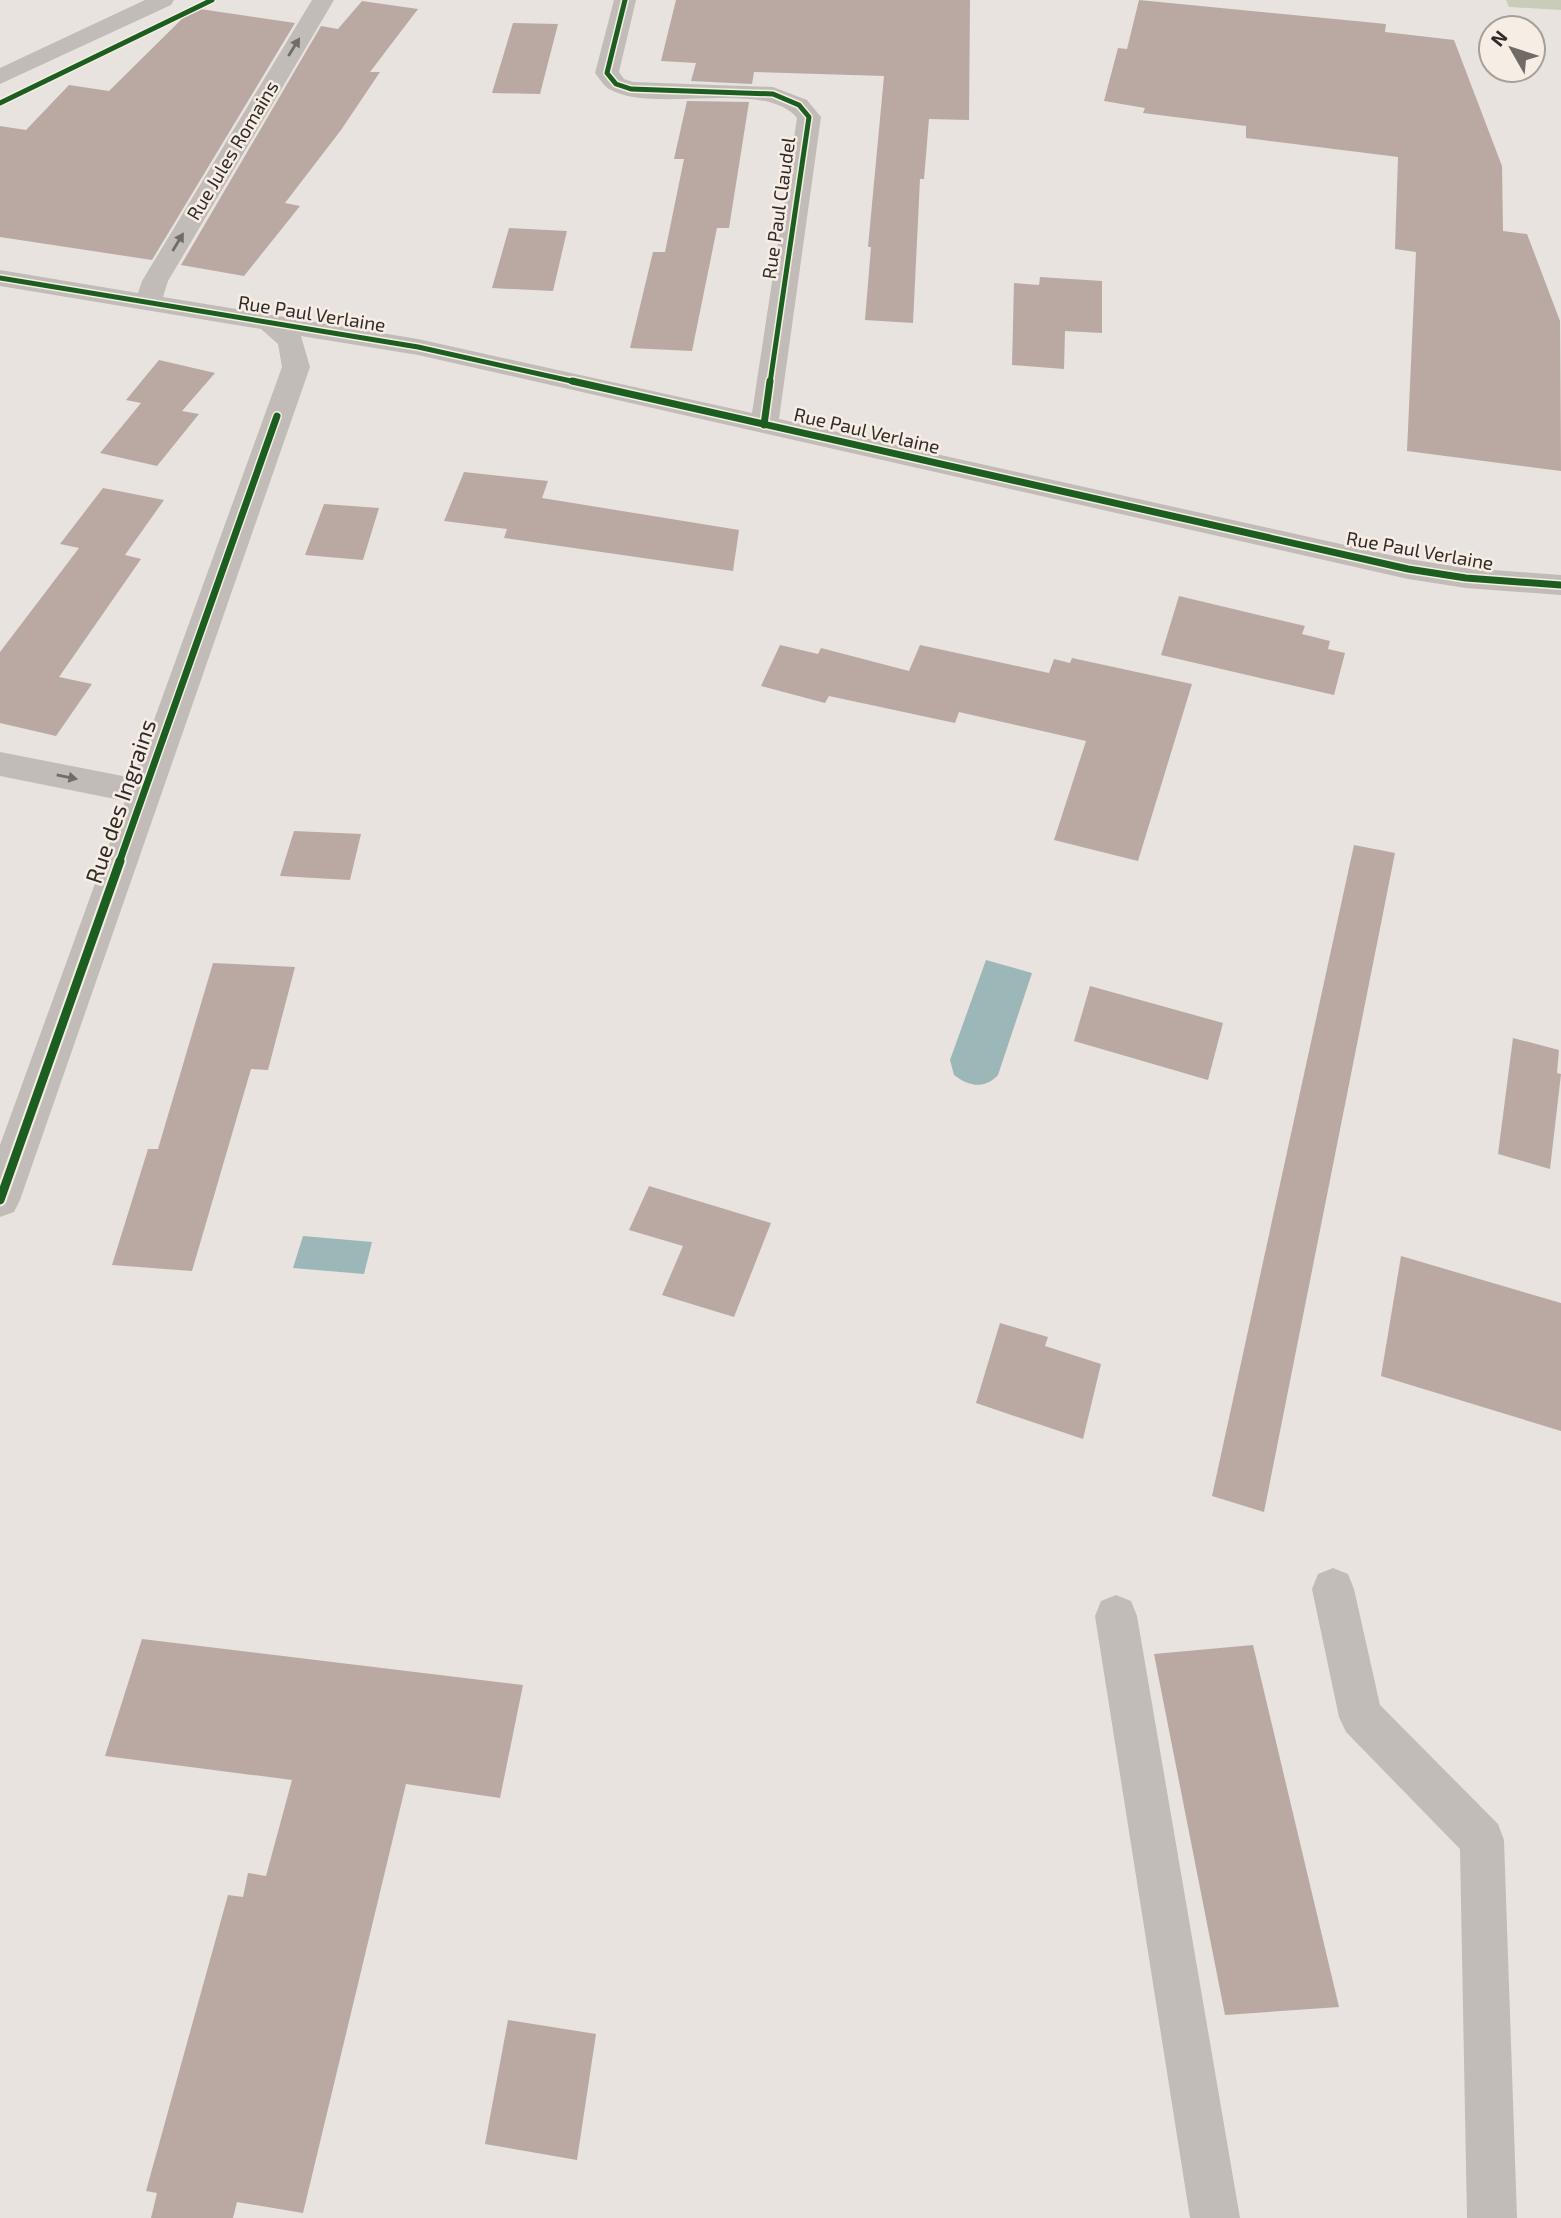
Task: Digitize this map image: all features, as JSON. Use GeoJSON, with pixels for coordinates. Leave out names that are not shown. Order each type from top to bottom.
{"type":"FeatureCollection","features":[{"type":"Feature","properties":{"kind":"street","name":"Rue Jules Romains"},"geometry":{"type":"LineString","coordinates":[[148,303],[155,281],[323,0]]}},
{"type":"Feature","properties":{"kind":"street","name":"Rue Paul Claudel"},"geometry":{"type":"LineString","coordinates":[[625,0],[607,73],[616,84],[631,89],[772,94],[799,105],[809,117],[764,425]]}},
{"type":"Feature","properties":{"kind":"street"},"geometry":{"type":"LineString","coordinates":[[0,77],[159,1]]}},
{"type":"Feature","properties":{"kind":"street","name":"Rue Paul Verlaine"},"geometry":{"type":"LineString","coordinates":[[0,278],[272,326],[418,347],[1408,569],[1466,579],[1561,585]]}},
{"type":"Feature","properties":{"kind":"street","name":"Rue des Ingrains"},"geometry":{"type":"LineString","coordinates":[[0,1200],[296,367],[291,341],[272,326]]}},
{"type":"Feature","properties":{"kind":"street"},"geometry":{"type":"LineString","coordinates":[[0,764],[143,792]]}},
{"type":"Feature","properties":{"kind":"lane"},"geometry":{"type":"LineString","coordinates":[[1334,1589],[1361,1717],[1482,1840],[1492,2218]]}},
{"type":"Feature","properties":{"kind":"lane"},"geometry":{"type":"LineString","coordinates":[[1116,1616],[1215,2218]]}},
{"type":"Feature","properties":{"kind":"green space"},"geometry":{"type":"Polygon","coordinates":[[[1506,0],[1561,0],[1561,10],[1509,7],[1506,0]]]}},
{"type":"Feature","properties":{"kind":"water"},"geometry":{"type":"Polygon","coordinates":[[[986,960],[1032,973],[998,1075],[987,1083],[976,1085],[954,1075],[950,1060],[986,960]]]}},
{"type":"Feature","properties":{"kind":"water"},"geometry":{"type":"Polygon","coordinates":[[[303,1236],[372,1242],[364,1274],[293,1268],[303,1236]]]}},
{"type":"Feature","properties":{"kind":"building"},"geometry":{"type":"Polygon","coordinates":[[[676,0],[970,0],[969,120],[929,119],[924,179],[920,179],[913,323],[865,320],[871,247],[868,247],[884,76],[754,72],[752,84],[691,81],[696,63],[661,61],[676,0]]]}},
{"type":"Feature","properties":{"kind":"building"},"geometry":{"type":"Polygon","coordinates":[[[1139,0],[1386,24],[1385,32],[1454,40],[1502,166],[1503,231],[1527,234],[1560,321],[1561,471],[1407,451],[1416,252],[1395,249],[1398,157],[1246,138],[1246,126],[1143,113],[1145,108],[1104,101],[1118,48],[1127,49],[1139,0]]]}},
{"type":"Feature","properties":{"kind":"building"},"geometry":{"type":"Polygon","coordinates":[[[362,1],[418,9],[370,72],[380,72],[341,130],[285,203],[300,206],[244,276],[181,265],[321,26],[338,29],[362,1]]]}},
{"type":"Feature","properties":{"kind":"building"},"geometry":{"type":"Polygon","coordinates":[[[193,8],[295,23],[152,260],[0,237],[0,126],[26,130],[69,85],[109,91],[193,8]]]}},
{"type":"Feature","properties":{"kind":"building"},"geometry":{"type":"Polygon","coordinates":[[[513,23],[558,24],[540,94],[492,93],[513,23]]]}},
{"type":"Feature","properties":{"kind":"building"},"geometry":{"type":"Polygon","coordinates":[[[687,101],[749,102],[729,228],[717,228],[692,351],[630,348],[653,252],[665,252],[684,159],[674,159],[687,101]]]}},
{"type":"Feature","properties":{"kind":"building"},"geometry":{"type":"Polygon","coordinates":[[[509,228],[567,231],[553,291],[492,288],[509,228]]]}},
{"type":"Feature","properties":{"kind":"building"},"geometry":{"type":"Polygon","coordinates":[[[1040,277],[1102,281],[1102,333],[1065,331],[1064,369],[1012,365],[1014,283],[1039,285],[1040,277]]]}},
{"type":"Feature","properties":{"kind":"building"},"geometry":{"type":"Polygon","coordinates":[[[159,360],[215,373],[182,411],[199,414],[157,466],[100,453],[141,403],[126,400],[159,360]]]}},
{"type":"Feature","properties":{"kind":"building"},"geometry":{"type":"Polygon","coordinates":[[[464,472],[548,481],[542,498],[739,530],[733,571],[504,538],[507,529],[444,521],[464,472]]]}},
{"type":"Feature","properties":{"kind":"building"},"geometry":{"type":"Polygon","coordinates":[[[103,488],[164,500],[125,555],[141,559],[59,677],[92,684],[56,736],[0,723],[0,652],[79,548],[60,544],[103,488]]]}},
{"type":"Feature","properties":{"kind":"building"},"geometry":{"type":"Polygon","coordinates":[[[324,504],[379,508],[363,560],[305,555],[324,504]]]}},
{"type":"Feature","properties":{"kind":"building"},"geometry":{"type":"Polygon","coordinates":[[[1179,596],[1305,626],[1302,634],[1330,641],[1328,649],[1345,653],[1334,695],[1161,655],[1179,596]]]}},
{"type":"Feature","properties":{"kind":"building"},"geometry":{"type":"Polygon","coordinates":[[[780,645],[818,654],[821,648],[909,671],[920,645],[1049,673],[1054,659],[1070,663],[1072,658],[1192,684],[1138,861],[1054,840],[1086,741],[959,712],[955,723],[829,696],[825,703],[761,686],[780,645]]]}},
{"type":"Feature","properties":{"kind":"building"},"geometry":{"type":"Polygon","coordinates":[[[294,831],[361,834],[350,880],[280,876],[294,831]]]}},
{"type":"Feature","properties":{"kind":"building"},"geometry":{"type":"Polygon","coordinates":[[[1354,845],[1395,853],[1264,1512],[1212,1496],[1354,845]]]}},
{"type":"Feature","properties":{"kind":"building"},"geometry":{"type":"Polygon","coordinates":[[[213,963],[295,967],[268,1070],[251,1069],[192,1271],[112,1265],[148,1149],[158,1149],[213,963]]]}},
{"type":"Feature","properties":{"kind":"building"},"geometry":{"type":"Polygon","coordinates":[[[1090,986],[1223,1023],[1208,1080],[1074,1041],[1090,986]]]}},
{"type":"Feature","properties":{"kind":"building"},"geometry":{"type":"Polygon","coordinates":[[[1513,1038],[1559,1050],[1557,1073],[1561,1074],[1550,1169],[1498,1154],[1513,1038]]]}},
{"type":"Feature","properties":{"kind":"building"},"geometry":{"type":"Polygon","coordinates":[[[649,1186],[771,1223],[734,1317],[662,1295],[683,1246],[629,1230],[649,1186]]]}},
{"type":"Feature","properties":{"kind":"building"},"geometry":{"type":"Polygon","coordinates":[[[1401,1256],[1561,1303],[1561,1431],[1381,1376],[1401,1256]]]}},
{"type":"Feature","properties":{"kind":"building"},"geometry":{"type":"Polygon","coordinates":[[[1000,1323],[1048,1337],[1045,1346],[1101,1364],[1083,1439],[976,1403],[1000,1323]]]}},
{"type":"Feature","properties":{"kind":"building"},"geometry":{"type":"Polygon","coordinates":[[[142,1639],[523,1685],[500,1798],[406,1784],[303,2213],[237,2202],[233,2218],[151,2218],[157,2193],[146,2191],[228,1895],[243,1897],[248,1873],[266,1876],[292,1780],[105,1756],[142,1639]]]}},
{"type":"Feature","properties":{"kind":"building"},"geometry":{"type":"Polygon","coordinates":[[[1253,1645],[1339,2007],[1225,2015],[1154,1654],[1253,1645]]]}},
{"type":"Feature","properties":{"kind":"building"},"geometry":{"type":"Polygon","coordinates":[[[508,2020],[596,2034],[577,2160],[485,2144],[508,2020]]]}},
{"type":"Feature","properties":{"kind":"cycle path"},"geometry":{"type":"LineString","coordinates":[[0,103],[212,0]]}},
{"type":"Feature","properties":{"kind":"cycle path"},"geometry":{"type":"LineString","coordinates":[[625,0],[607,73],[616,84],[631,89],[773,94],[799,105],[809,117],[764,425]]}},
{"type":"Feature","properties":{"kind":"cycle path"},"geometry":{"type":"LineString","coordinates":[[0,278],[418,347],[1408,569],[1466,578],[1561,585]]}},
{"type":"Feature","properties":{"kind":"cycle path"},"geometry":{"type":"LineString","coordinates":[[0,1200],[277,416]]}}]}
